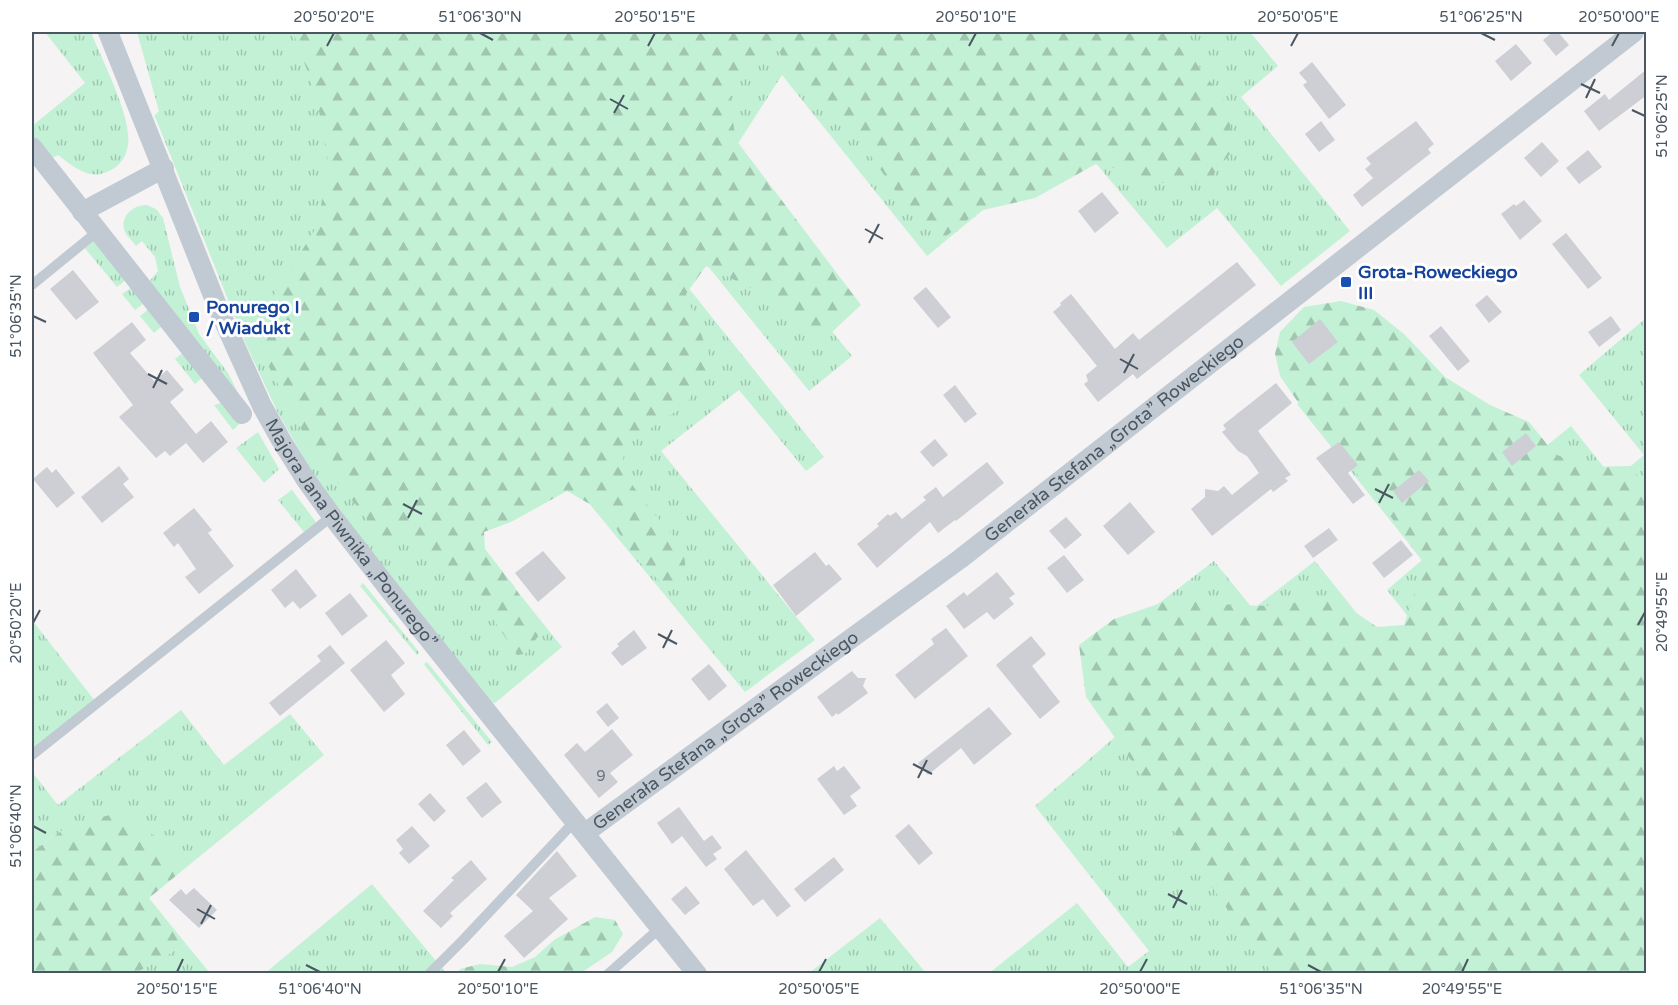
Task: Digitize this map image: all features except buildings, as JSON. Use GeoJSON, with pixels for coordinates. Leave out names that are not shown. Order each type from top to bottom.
{"type":"FeatureCollection","features":[{"type":"Feature","properties":{"kind":"street","name":"Majora Jana Piwnika „Ponurego”"},"geometry":{"type":"LineString","coordinates":[[108,32],[218,308],[262,406],[306,480],[332,516],[697,974]]}},
{"type":"Feature","properties":{"kind":"street","name":"Generała Stefana „Grota” Roweckiego"},"geometry":{"type":"LineString","coordinates":[[580,827],[960,559],[1634,32]]}},
{"type":"Feature","properties":{"kind":"street","name":"Majora Jana Piwnika „Ponurego”"},"geometry":{"type":"LineString","coordinates":[[32,147],[242,414]]}},
{"type":"Feature","properties":{"kind":"street"},"geometry":{"type":"LineString","coordinates":[[82,212],[164,168]]}},
{"type":"Feature","properties":{"kind":"lane"},"geometry":{"type":"LineString","coordinates":[[32,285],[98,231]]}},
{"type":"Feature","properties":{"kind":"lane"},"geometry":{"type":"LineString","coordinates":[[32,755],[332,516]]}},
{"type":"Feature","properties":{"kind":"lane"},"geometry":{"type":"LineString","coordinates":[[429,974],[580,827]]}},
{"type":"Feature","properties":{"kind":"lane"},"geometry":{"type":"LineString","coordinates":[[608,974],[661,927]]}},
{"type":"Feature","properties":{"kind":"green space"},"geometry":{"type":"Polygon","coordinates":[[[45,32],[91,32],[121,104],[128,133],[125,156],[111,170],[89,174],[58,155],[52,158],[32,134],[32,126],[85,83],[45,32]]]}},
{"type":"Feature","properties":{"kind":"green space"},"geometry":{"type":"Polygon","coordinates":[[[137,32],[1250,32],[1278,66],[1241,97],[1350,231],[1281,286],[1217,208],[1167,248],[1073,136],[927,256],[782,75],[728,159],[784,273],[852,356],[809,391],[643,186],[622,205],[824,457],[806,471],[739,390],[661,451],[815,640],[745,692],[549,455],[465,526],[562,647],[495,703],[490,702],[377,562],[316,479],[278,413],[244,340],[154,116],[159,111],[137,32]]]}},
{"type":"Feature","properties":{"kind":"green space"},"geometry":{"type":"Polygon","coordinates":[[[293,32],[1171,32],[1226,103],[1234,149],[1208,181],[1182,184],[1136,181],[1101,161],[1035,198],[979,211],[941,240],[910,212],[857,136],[778,51],[748,59],[732,81],[730,104],[736,140],[861,305],[819,344],[765,295],[706,266],[686,294],[712,363],[686,404],[658,424],[625,442],[622,471],[650,509],[683,547],[687,579],[663,584],[634,557],[607,514],[567,491],[511,522],[484,532],[485,549],[514,586],[542,631],[525,654],[517,655],[482,604],[454,571],[438,557],[403,538],[387,548],[312,450],[254,338],[270,301],[318,225],[328,162],[316,94],[293,32]]]}},
{"type":"Feature","properties":{"kind":"green space"},"geometry":{"type":"Polygon","coordinates":[[[147,205],[156,209],[163,218],[180,287],[199,334],[228,373],[249,415],[233,430],[214,405],[224,402],[148,283],[158,271],[155,257],[142,241],[136,246],[126,234],[125,218],[136,207],[147,205]]]}},
{"type":"Feature","properties":{"kind":"green space"},"geometry":{"type":"Polygon","coordinates":[[[93,239],[126,280],[117,287],[83,246],[93,239]]]}},
{"type":"Feature","properties":{"kind":"green space"},"geometry":{"type":"Polygon","coordinates":[[[132,287],[144,303],[135,310],[122,294],[132,287]]]}},
{"type":"Feature","properties":{"kind":"green space"},"geometry":{"type":"Polygon","coordinates":[[[1341,301],[1374,310],[1404,334],[1445,377],[1490,405],[1529,422],[1555,454],[1584,467],[1632,466],[1646,491],[1646,973],[1272,973],[1177,837],[1145,780],[1086,697],[1079,645],[1114,619],[1167,601],[1196,600],[1232,605],[1271,606],[1333,597],[1377,627],[1404,625],[1418,582],[1422,561],[1377,497],[1311,421],[1280,376],[1275,354],[1280,332],[1304,307],[1341,301]]]}},
{"type":"Feature","properties":{"kind":"green space"},"geometry":{"type":"Polygon","coordinates":[[[149,309],[163,325],[154,333],[140,316],[149,309]]]}},
{"type":"Feature","properties":{"kind":"green space"},"geometry":{"type":"Polygon","coordinates":[[[1646,318],[1646,973],[988,974],[1077,903],[1128,967],[1149,951],[1035,806],[1137,718],[1090,656],[1214,561],[1253,609],[1315,561],[1430,705],[1460,682],[1387,590],[1422,560],[1297,404],[1385,335],[1500,483],[1571,426],[1614,480],[1644,455],[1579,375],[1646,318]]]}},
{"type":"Feature","properties":{"kind":"green space"},"geometry":{"type":"Polygon","coordinates":[[[184,352],[203,377],[195,384],[175,359],[184,352]]]}},
{"type":"Feature","properties":{"kind":"green space"},"geometry":{"type":"Polygon","coordinates":[[[258,432],[279,469],[264,483],[236,448],[258,432]]]}},
{"type":"Feature","properties":{"kind":"green space"},"geometry":{"type":"Polygon","coordinates":[[[292,490],[316,522],[304,532],[278,500],[292,490]]]}},
{"type":"Feature","properties":{"kind":"green space"},"geometry":{"type":"Polygon","coordinates":[[[363,583],[419,652],[417,655],[360,586],[363,583]]]}},
{"type":"Feature","properties":{"kind":"green space"},"geometry":{"type":"Polygon","coordinates":[[[32,620],[95,701],[32,750],[32,620]]]}},
{"type":"Feature","properties":{"kind":"green space"},"geometry":{"type":"Polygon","coordinates":[[[427,662],[492,742],[488,745],[426,667],[424,664],[427,662]]]}},
{"type":"Feature","properties":{"kind":"green space"},"geometry":{"type":"Polygon","coordinates":[[[181,710],[224,765],[290,714],[324,755],[183,870],[156,837],[67,827],[32,852],[32,772],[58,805],[181,710]]]}},
{"type":"Feature","properties":{"kind":"green space"},"geometry":{"type":"Polygon","coordinates":[[[120,812],[156,837],[183,870],[149,898],[186,944],[136,973],[32,973],[32,852],[67,827],[120,812]]]}},
{"type":"Feature","properties":{"kind":"green space"},"geometry":{"type":"Polygon","coordinates":[[[372,884],[446,973],[264,974],[372,884]]]}},
{"type":"Feature","properties":{"kind":"green space"},"geometry":{"type":"Polygon","coordinates":[[[595,917],[615,920],[623,934],[612,952],[581,973],[458,973],[460,969],[480,964],[512,967],[535,957],[554,940],[595,917]]]}},
{"type":"Feature","properties":{"kind":"green space"},"geometry":{"type":"Polygon","coordinates":[[[880,918],[926,973],[809,973],[880,918]]]}},
{"type":"Feature","properties":{"kind":"green space"},"geometry":{"type":"Polygon","coordinates":[[[186,944],[210,973],[136,973],[186,944]]]}},
{"type":"Feature","properties":{"kind":"place","name":"Grota-Roweckiego III"},"geometry":{"type":"Point","coordinates":[1346,282]}},
{"type":"Feature","properties":{"kind":"place","name":"Ponurego I / Wiadukt"},"geometry":{"type":"Point","coordinates":[194,317]}}]}
